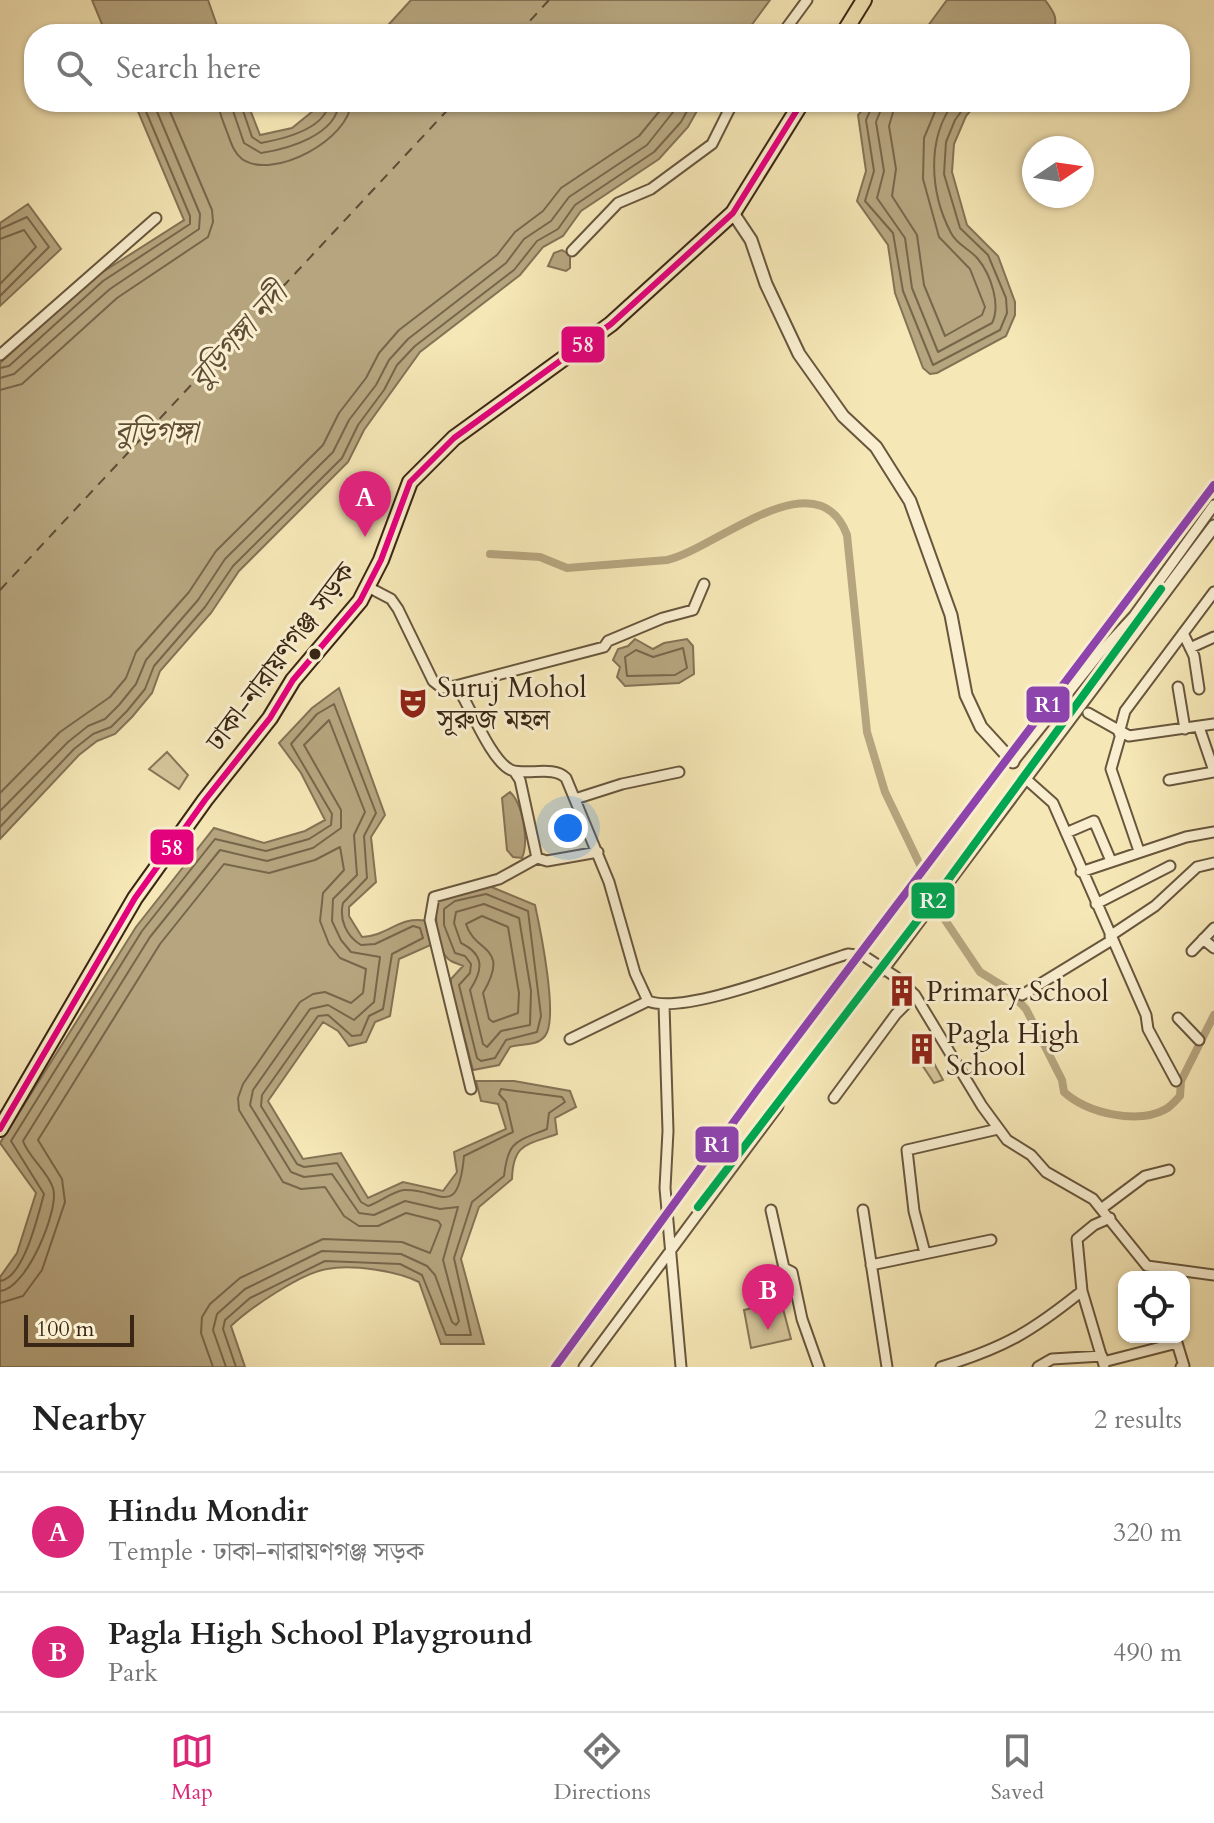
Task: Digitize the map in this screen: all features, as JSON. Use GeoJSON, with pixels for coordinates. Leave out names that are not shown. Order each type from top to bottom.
{"type":"FeatureCollection","features":[{"type":"Feature","properties":{"kind":"highway"},"geometry":{"type":"LineString","coordinates":[[849,24],[864,0]]}},
{"type":"Feature","properties":{"kind":"highway","name":"ঢাকা-নারায়ণগঞ্জ সড়ক"},"geometry":{"type":"LineString","coordinates":[[0,1129],[135,898],[205,800],[270,718],[293,680],[368,587],[410,482],[454,438],[611,324],[733,213],[796,112]]}},
{"type":"Feature","properties":{"kind":"street"},"geometry":{"type":"LineString","coordinates":[[789,24],[807,0]]}},
{"type":"Feature","properties":{"kind":"street"},"geometry":{"type":"LineString","coordinates":[[572,251],[618,203],[651,189],[712,144],[728,112]]}},
{"type":"Feature","properties":{"kind":"street"},"geometry":{"type":"LineString","coordinates":[[733,213],[751,240],[766,284],[799,354],[843,416],[876,447],[910,501],[951,615],[966,695],[981,727],[1013,762],[1099,654],[1134,616],[1214,505]]}},
{"type":"Feature","properties":{"kind":"street"},"geometry":{"type":"LineString","coordinates":[[0,355],[156,218]]}},
{"type":"Feature","properties":{"kind":"street"},"geometry":{"type":"LineString","coordinates":[[882,970],[1214,526]]}},
{"type":"Feature","properties":{"kind":"street"},"geometry":{"type":"LineString","coordinates":[[368,587],[391,599],[398,609],[437,686],[455,686],[604,647],[608,641],[663,618],[693,610],[704,584]]}},
{"type":"Feature","properties":{"kind":"street"},"geometry":{"type":"LineString","coordinates":[[1139,851],[1111,769],[1125,711],[1214,592]]}},
{"type":"Feature","properties":{"kind":"street"},"geometry":{"type":"LineString","coordinates":[[1183,633],[1190,648],[1199,689]]}},
{"type":"Feature","properties":{"kind":"street"},"geometry":{"type":"LineString","coordinates":[[1190,648],[1214,637]]}},
{"type":"Feature","properties":{"kind":"street"},"geometry":{"type":"LineString","coordinates":[[455,686],[492,750],[520,780],[537,858]]}},
{"type":"Feature","properties":{"kind":"street"},"geometry":{"type":"LineString","coordinates":[[1178,687],[1185,729]]}},
{"type":"Feature","properties":{"kind":"street"},"geometry":{"type":"LineString","coordinates":[[1088,713],[1120,733],[1137,736],[1214,724]]}},
{"type":"Feature","properties":{"kind":"street"},"geometry":{"type":"LineString","coordinates":[[1169,780],[1214,772],[1199,727]]}},
{"type":"Feature","properties":{"kind":"street"},"geometry":{"type":"LineString","coordinates":[[514,771],[561,774],[598,852],[635,973],[648,1001]]}},
{"type":"Feature","properties":{"kind":"street"},"geometry":{"type":"LineString","coordinates":[[575,799],[622,784],[679,772]]}},
{"type":"Feature","properties":{"kind":"street"},"geometry":{"type":"LineString","coordinates":[[1026,779],[1048,796],[1146,1015],[1148,1029],[1176,1081]]}},
{"type":"Feature","properties":{"kind":"street"},"geometry":{"type":"LineString","coordinates":[[1066,833],[1094,821],[1111,861]]}},
{"type":"Feature","properties":{"kind":"street"},"geometry":{"type":"LineString","coordinates":[[1081,872],[1139,851],[1214,832]]}},
{"type":"Feature","properties":{"kind":"street"},"geometry":{"type":"LineString","coordinates":[[471,1089],[430,920],[434,897],[499,879],[537,858],[547,861],[598,852]]}},
{"type":"Feature","properties":{"kind":"street"},"geometry":{"type":"LineString","coordinates":[[1022,995],[1111,938],[1166,898],[1197,867],[1214,863]]}},
{"type":"Feature","properties":{"kind":"street"},"geometry":{"type":"LineString","coordinates":[[1096,904],[1170,866]]}},
{"type":"Feature","properties":{"kind":"street"},"geometry":{"type":"LineString","coordinates":[[1192,951],[1214,928]]}},
{"type":"Feature","properties":{"kind":"street"},"geometry":{"type":"LineString","coordinates":[[1203,939],[1214,948]]}},
{"type":"Feature","properties":{"kind":"street"},"geometry":{"type":"LineString","coordinates":[[570,1039],[648,1001],[664,1005],[715,996],[848,954],[864,956],[896,977],[915,995],[998,1129],[1046,1172],[1082,1191],[1110,1218],[1140,1260],[1161,1271]]}},
{"type":"Feature","properties":{"kind":"street"},"geometry":{"type":"LineString","coordinates":[[834,1098],[896,1014],[915,995]]}},
{"type":"Feature","properties":{"kind":"street"},"geometry":{"type":"LineString","coordinates":[[664,1005],[668,1131],[665,1188],[681,1367]]}},
{"type":"Feature","properties":{"kind":"street"},"geometry":{"type":"LineString","coordinates":[[1178,1018],[1199,1040]]}},
{"type":"Feature","properties":{"kind":"street"},"geometry":{"type":"LineString","coordinates":[[584,1367],[778,1106]]}},
{"type":"Feature","properties":{"kind":"street"},"geometry":{"type":"LineString","coordinates":[[925,1253],[914,1211],[907,1150],[998,1129]]}},
{"type":"Feature","properties":{"kind":"street"},"geometry":{"type":"LineString","coordinates":[[1101,1209],[1145,1176],[1169,1170]]}},
{"type":"Feature","properties":{"kind":"street"},"geometry":{"type":"LineString","coordinates":[[771,1210],[778,1251],[784,1268],[792,1272],[802,1319],[819,1367]]}},
{"type":"Feature","properties":{"kind":"street"},"geometry":{"type":"LineString","coordinates":[[863,1210],[887,1367]]}},
{"type":"Feature","properties":{"kind":"street"},"geometry":{"type":"LineString","coordinates":[[1103,1362],[1082,1291],[1077,1239],[1094,1225],[1110,1218]]}},
{"type":"Feature","properties":{"kind":"street"},"geometry":{"type":"LineString","coordinates":[[871,1265],[991,1240]]}},
{"type":"Feature","properties":{"kind":"street"},"geometry":{"type":"LineString","coordinates":[[1190,1274],[1214,1275]]}},
{"type":"Feature","properties":{"kind":"street"},"geometry":{"type":"LineString","coordinates":[[941,1367],[992,1351],[1033,1330],[1082,1291]]}},
{"type":"Feature","properties":{"kind":"street"},"geometry":{"type":"LineString","coordinates":[[1038,1367],[1052,1359],[1103,1362],[1166,1343]]}},
{"type":"Feature","properties":{"kind":"street"},"geometry":{"type":"LineString","coordinates":[[1177,1343],[1184,1366],[1181,1367]]}},
{"type":"Feature","properties":{"kind":"shaded area"},"geometry":{"type":"Polygon","coordinates":[[[167,752],[188,775],[179,789],[149,769],[167,752]]]}},
{"type":"Feature","properties":{"kind":"shaded area"},"geometry":{"type":"Polygon","coordinates":[[[924,1045],[943,1080],[934,1083],[913,1051],[924,1045]]]}},
{"type":"Feature","properties":{"kind":"shaded area"},"geometry":{"type":"Polygon","coordinates":[[[781,1301],[791,1339],[751,1348],[744,1310],[781,1301]]]}},
{"type":"Feature","properties":{"kind":"water"},"geometry":{"type":"Polygon","coordinates":[[[92,0],[208,0],[216,24],[102,24],[92,0]]]}},
{"type":"Feature","properties":{"kind":"water"},"geometry":{"type":"Polygon","coordinates":[[[411,0],[770,0],[752,24],[389,24],[411,0]]]}},
{"type":"Feature","properties":{"kind":"water"},"geometry":{"type":"Polygon","coordinates":[[[947,0],[1045,0],[1055,20],[1055,24],[929,24],[947,0]]]}},
{"type":"Feature","properties":{"kind":"water","name":"বুড়িগঙ্গা"},"geometry":{"type":"Polygon","coordinates":[[[138,112],[251,112],[260,135],[292,128],[312,112],[696,112],[688,127],[659,159],[581,211],[563,236],[543,247],[520,275],[420,352],[364,430],[348,462],[239,571],[211,613],[160,671],[152,693],[132,717],[115,734],[97,741],[79,755],[0,839],[0,363],[98,275],[184,220],[138,112]]]}},
{"type":"Feature","properties":{"kind":"water"},"geometry":{"type":"Polygon","coordinates":[[[861,112],[969,112],[954,144],[952,172],[967,225],[998,256],[1015,302],[1015,315],[1006,336],[937,373],[930,374],[923,368],[895,293],[888,245],[857,201],[866,171],[858,115],[861,112]]]}},
{"type":"Feature","properties":{"kind":"water"},"geometry":{"type":"Polygon","coordinates":[[[28,204],[61,249],[0,306],[0,223],[28,204]]]}},
{"type":"Feature","properties":{"kind":"water"},"geometry":{"type":"Polygon","coordinates":[[[562,250],[570,255],[570,268],[566,271],[548,266],[554,253],[562,250]]]}},
{"type":"Feature","properties":{"kind":"water"},"geometry":{"type":"Polygon","coordinates":[[[635,639],[653,649],[664,643],[687,639],[693,646],[694,674],[679,683],[625,686],[617,677],[620,667],[613,660],[618,649],[628,646],[635,639]]]}},
{"type":"Feature","properties":{"kind":"water"},"geometry":{"type":"Polygon","coordinates":[[[339,688],[385,815],[371,837],[376,882],[349,907],[349,916],[362,937],[409,921],[427,921],[433,944],[399,959],[390,1016],[375,1022],[366,1042],[349,1046],[338,1031],[323,1022],[268,1101],[303,1159],[341,1153],[368,1198],[403,1182],[443,1191],[457,1172],[454,1152],[506,1129],[498,1104],[481,1101],[476,1081],[514,1081],[570,1091],[576,1107],[555,1118],[557,1134],[530,1144],[519,1152],[512,1179],[479,1207],[461,1259],[484,1344],[441,1344],[419,1282],[399,1275],[349,1267],[316,1272],[290,1284],[231,1326],[245,1367],[0,1367],[0,1277],[17,1253],[36,1193],[0,1143],[136,927],[214,828],[264,843],[305,831],[325,820],[301,773],[279,743],[312,708],[339,688]]]}},
{"type":"Feature","properties":{"kind":"water"},"geometry":{"type":"Polygon","coordinates":[[[510,792],[524,824],[522,858],[513,857],[507,850],[502,798],[510,792]]]}},
{"type":"Feature","properties":{"kind":"water"},"geometry":{"type":"Polygon","coordinates":[[[489,886],[535,905],[547,973],[549,1026],[545,1036],[537,1042],[510,1047],[499,1065],[473,1070],[451,986],[451,979],[463,966],[451,961],[442,950],[436,902],[452,893],[489,886]]]}},
{"type":"Feature","properties":{"kind":"waterway"},"geometry":{"type":"LineString","coordinates":[[490,554],[540,557],[567,568],[667,560],[763,514],[789,505],[813,504],[833,513],[847,535],[867,732],[885,792],[921,867]]}},
{"type":"Feature","properties":{"kind":"waterway"},"geometry":{"type":"LineString","coordinates":[[941,914],[980,972],[1006,988],[1026,1009],[1062,1080],[1064,1092],[1099,1111],[1141,1116],[1170,1106],[1180,1096],[1181,1081],[1214,1015]]}},
{"type":"Feature","properties":{"kind":"ferry route"},"geometry":{"type":"LineString","coordinates":[[527,24],[549,0]]}},
{"type":"Feature","properties":{"kind":"ferry route"},"geometry":{"type":"LineString","coordinates":[[0,590],[446,112]]}},
{"type":"Feature","properties":{"kind":"transit line","name":"58"},"geometry":{"type":"LineString","coordinates":[[0,1129],[135,898],[205,800],[270,718],[293,680],[360,601],[381,560],[410,482],[454,438],[611,324],[733,213],[796,112]]}},
{"type":"Feature","properties":{"kind":"transit line","name":"R1"},"geometry":{"type":"LineString","coordinates":[[555,1367],[757,1090],[1214,485]]}},
{"type":"Feature","properties":{"kind":"transit line","name":"R2"},"geometry":{"type":"LineString","coordinates":[[698,1207],[940,891],[1161,589]]}},
{"type":"Feature","properties":{"kind":"place","name":"Hindu Mondir"},"geometry":{"type":"Point","coordinates":[365,537]}},
{"type":"Feature","properties":{"kind":"place","name":"Suruj Mohol সূরুজ মহল"},"geometry":{"type":"Point","coordinates":[413,703]}},
{"type":"Feature","properties":{"kind":"place","name":"Primary School"},"geometry":{"type":"Point","coordinates":[902,991]}},
{"type":"Feature","properties":{"kind":"place","name":"Pagla High School"},"geometry":{"type":"Point","coordinates":[922,1049]}},
{"type":"Feature","properties":{"kind":"place","name":"Pagla High School Playground"},"geometry":{"type":"Point","coordinates":[768,1330]}},
{"type":"Feature","properties":{"kind":"water label","name":"বুড়িগঙ্গা নদী"},"geometry":{"type":"Point","coordinates":[238,336]}}]}
